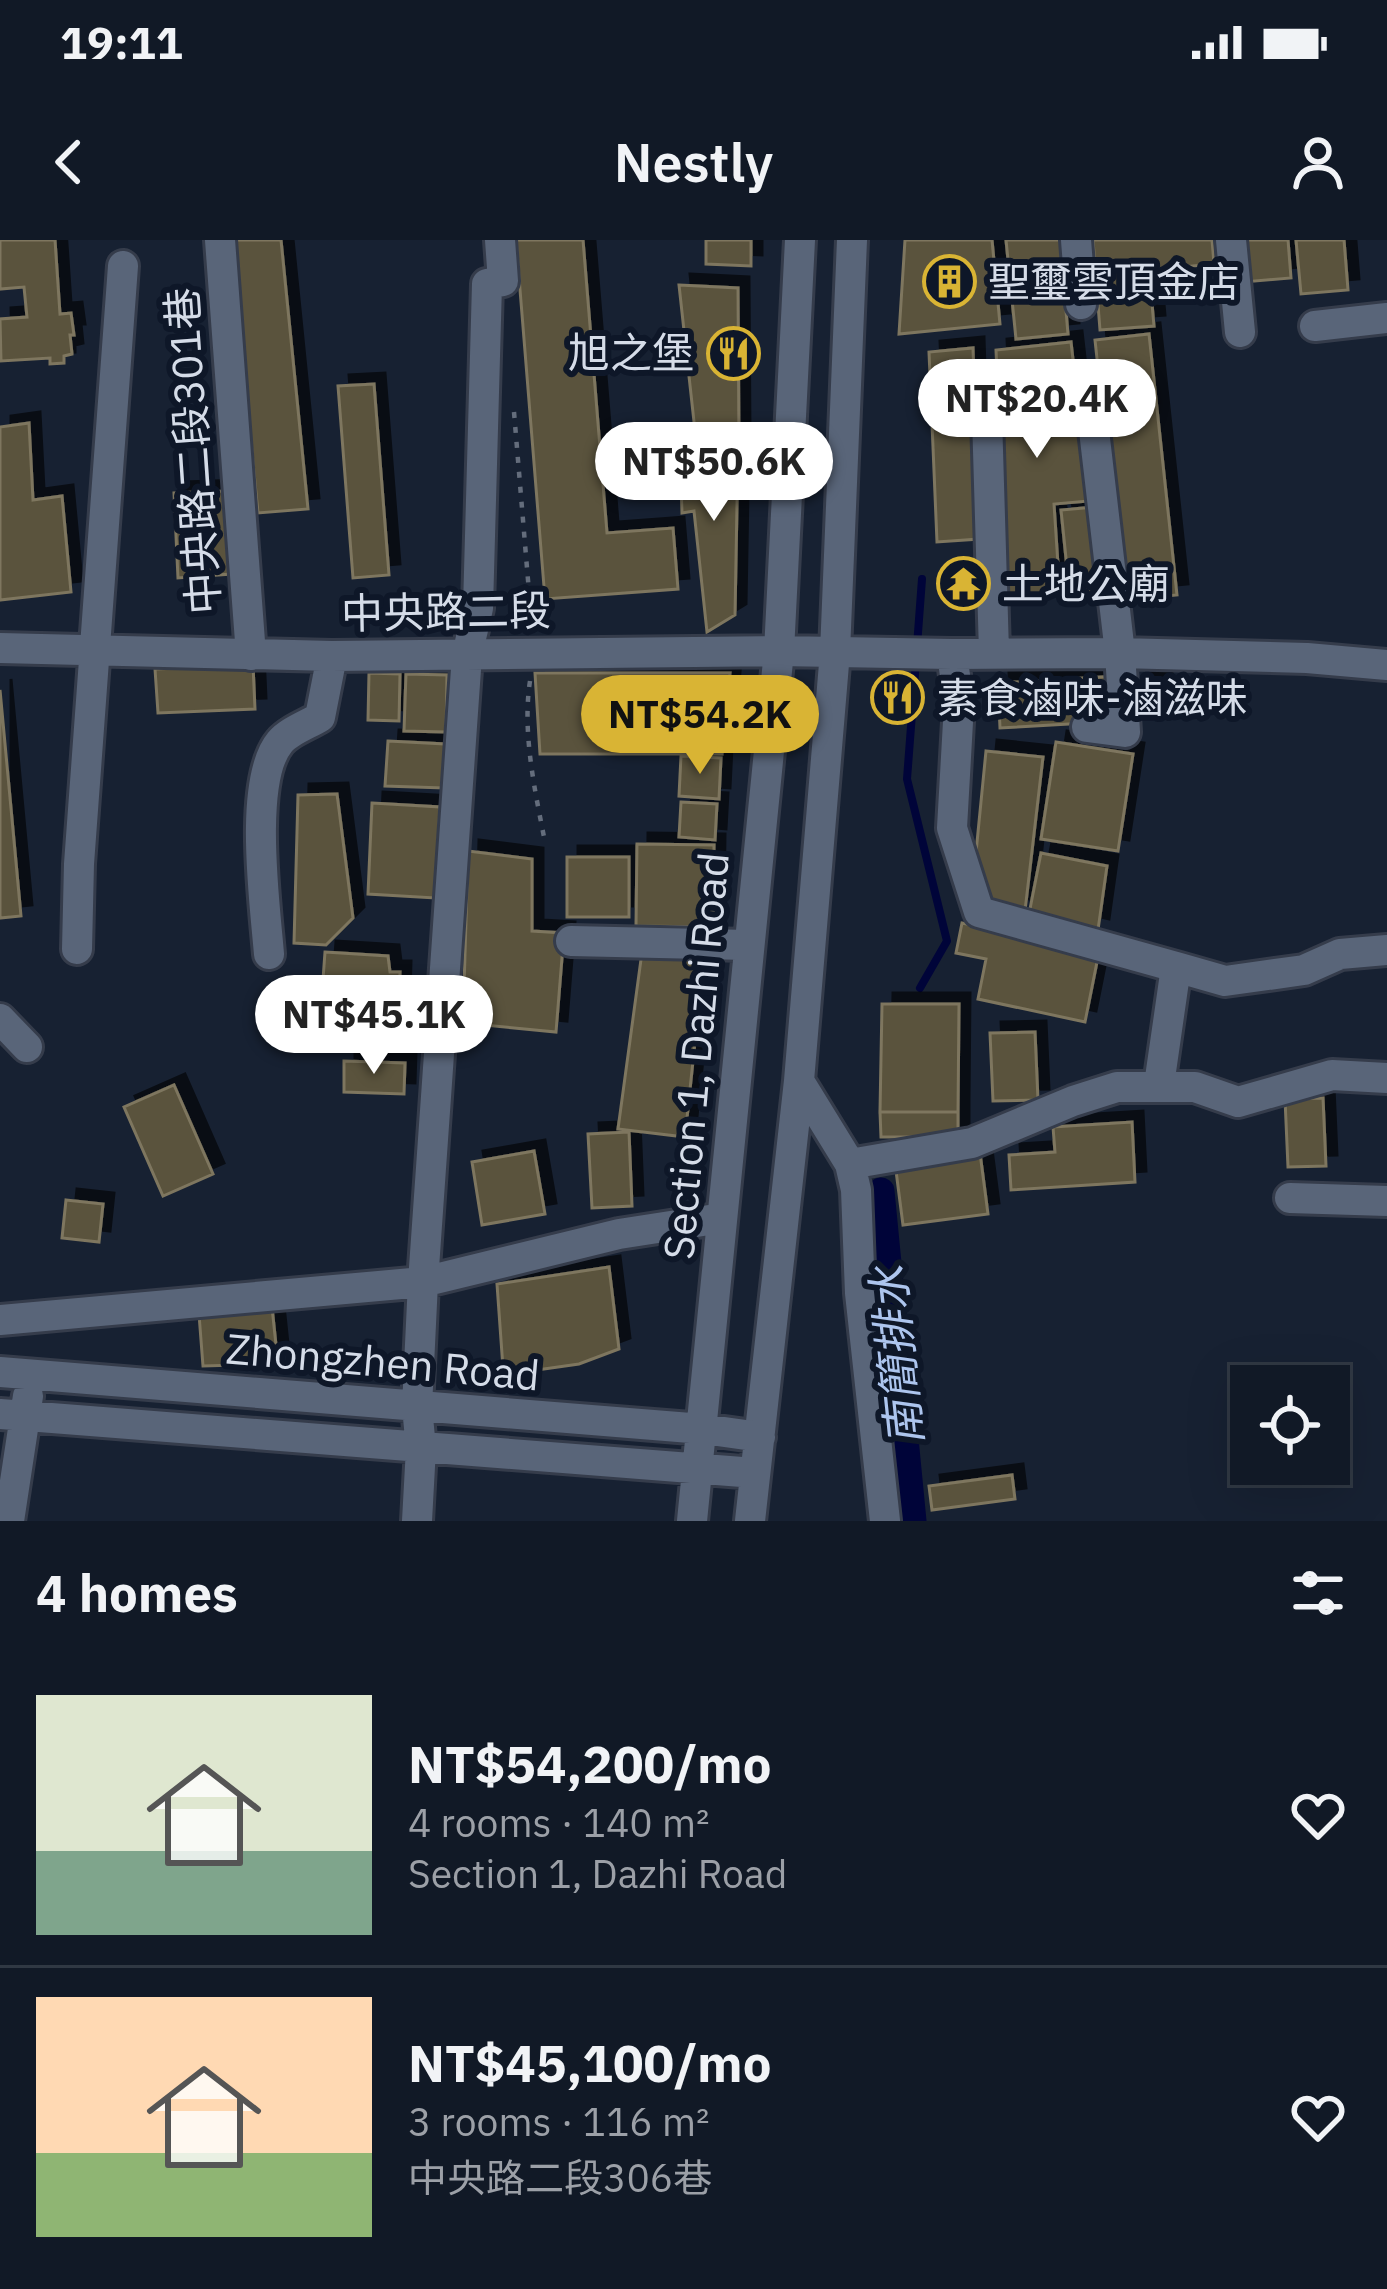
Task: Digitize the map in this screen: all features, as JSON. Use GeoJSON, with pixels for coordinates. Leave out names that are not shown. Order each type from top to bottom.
{"type":"FeatureCollection","features":[{"type":"Feature","properties":{"kind":"street","name":"中央路二段301巷"},"geometry":{"type":"LineString","coordinates":[[220,240],[251,655]]}},
{"type":"Feature","properties":{"kind":"street"},"geometry":{"type":"LineString","coordinates":[[417,1521],[423,1282],[467,655],[478,608],[487,284],[503,281],[500,240]]}},
{"type":"Feature","properties":{"kind":"street","name":"Section 1, Dazhi Road"},"geometry":{"type":"LineString","coordinates":[[692,1521],[779,651],[800,240]]}},
{"type":"Feature","properties":{"kind":"street"},"geometry":{"type":"LineString","coordinates":[[750,1521],[799,1081],[836,652],[852,240]]}},
{"type":"Feature","properties":{"kind":"street"},"geometry":{"type":"LineString","coordinates":[[1076,240],[1081,304]]}},
{"type":"Feature","properties":{"kind":"street"},"geometry":{"type":"LineString","coordinates":[[1231,240],[1240,332]]}},
{"type":"Feature","properties":{"kind":"street"},"geometry":{"type":"LineString","coordinates":[[76,949],[123,266]]}},
{"type":"Feature","properties":{"kind":"street"},"geometry":{"type":"LineString","coordinates":[[1315,326],[1387,318]]}},
{"type":"Feature","properties":{"kind":"street"},"geometry":{"type":"LineString","coordinates":[[986,383],[994,652]]}},
{"type":"Feature","properties":{"kind":"street"},"geometry":{"type":"LineString","coordinates":[[1087,727],[1125,732],[1092,413]]}},
{"type":"Feature","properties":{"kind":"street","name":"中央路二段"},"geometry":{"type":"LineString","coordinates":[[0,648],[332,656],[952,654]]}},
{"type":"Feature","properties":{"kind":"street"},"geometry":{"type":"LineString","coordinates":[[1387,664],[1120,653],[952,654],[959,704],[952,828],[979,912],[1225,981],[1304,970],[1340,954],[1387,950]]}},
{"type":"Feature","properties":{"kind":"street"},"geometry":{"type":"LineString","coordinates":[[269,954],[260,848],[266,776],[281,741],[320,716],[332,656]]}},
{"type":"Feature","properties":{"kind":"street"},"geometry":{"type":"LineString","coordinates":[[571,941],[748,945]]}},
{"type":"Feature","properties":{"kind":"street"},"geometry":{"type":"LineString","coordinates":[[1159,1085],[1176,967]]}},
{"type":"Feature","properties":{"kind":"street"},"geometry":{"type":"LineString","coordinates":[[0,1019],[27,1047]]}},
{"type":"Feature","properties":{"kind":"street"},"geometry":{"type":"LineString","coordinates":[[850,1164],[971,1144],[1117,1087],[1195,1087],[1238,1102],[1331,1075],[1387,1078]]}},
{"type":"Feature","properties":{"kind":"street"},"geometry":{"type":"LineString","coordinates":[[799,1081],[850,1164],[856,1190],[860,1293],[885,1521]]}},
{"type":"Feature","properties":{"kind":"street"},"geometry":{"type":"LineString","coordinates":[[1290,1198],[1387,1201]]}},
{"type":"Feature","properties":{"kind":"street"},"geometry":{"type":"LineString","coordinates":[[0,1320],[423,1282],[619,1234],[722,1218]]}},
{"type":"Feature","properties":{"kind":"street","name":"Zhongzhen Road"},"geometry":{"type":"LineString","coordinates":[[0,1372],[760,1437]]}},
{"type":"Feature","properties":{"kind":"street"},"geometry":{"type":"LineString","coordinates":[[9,1521],[12,1415],[33,1375]]}},
{"type":"Feature","properties":{"kind":"street","name":"Zhongzhen Road"},"geometry":{"type":"LineString","coordinates":[[12,1415],[755,1473]]}},
{"type":"Feature","properties":{"kind":"path"},"geometry":{"type":"LineString","coordinates":[[513,397],[534,653],[527,696],[533,782],[545,842]]}},
{"type":"Feature","properties":{"kind":"building"},"geometry":{"type":"Polygon","coordinates":[[[0,240],[55,240],[60,314],[71,313],[74,335],[70,335],[72,354],[64,356],[64,363],[50,364],[50,358],[1,361],[0,319],[27,317],[24,287],[0,289],[0,240]]]}},
{"type":"Feature","properties":{"kind":"building"},"geometry":{"type":"Polygon","coordinates":[[[231,240],[281,240],[308,509],[258,513],[231,240]]]}},
{"type":"Feature","properties":{"kind":"building"},"geometry":{"type":"Polygon","coordinates":[[[516,240],[583,240],[607,533],[673,528],[678,589],[545,599],[516,240]]]}},
{"type":"Feature","properties":{"kind":"building"},"geometry":{"type":"Polygon","coordinates":[[[706,240],[751,240],[751,266],[706,264],[706,240]]]}},
{"type":"Feature","properties":{"kind":"building","name":"聖璽雲頂金店"},"geometry":{"type":"Polygon","coordinates":[[[905,240],[992,240],[1000,324],[899,334],[905,240]]]}},
{"type":"Feature","properties":{"kind":"building"},"geometry":{"type":"Polygon","coordinates":[[[1006,240],[1060,240],[1068,334],[1016,339],[1006,240]]]}},
{"type":"Feature","properties":{"kind":"building"},"geometry":{"type":"Polygon","coordinates":[[[1093,240],[1212,240],[1214,264],[1149,270],[1154,326],[1100,330],[1093,240]]]}},
{"type":"Feature","properties":{"kind":"building"},"geometry":{"type":"Polygon","coordinates":[[[1241,240],[1288,240],[1291,278],[1244,282],[1241,240]]]}},
{"type":"Feature","properties":{"kind":"building"},"geometry":{"type":"Polygon","coordinates":[[[1296,240],[1344,240],[1348,290],[1301,294],[1296,240]]]}},
{"type":"Feature","properties":{"kind":"building"},"geometry":{"type":"Polygon","coordinates":[[[679,285],[738,288],[739,447],[696,440],[679,285]]]}},
{"type":"Feature","properties":{"kind":"building"},"geometry":{"type":"Polygon","coordinates":[[[1149,334],[1177,595],[1123,600],[1095,340],[1149,334]]]}},
{"type":"Feature","properties":{"kind":"building"},"geometry":{"type":"Polygon","coordinates":[[[1071,342],[1089,501],[1054,504],[1060,595],[1007,601],[996,350],[1071,342]]]}},
{"type":"Feature","properties":{"kind":"building"},"geometry":{"type":"Polygon","coordinates":[[[973,348],[979,539],[937,542],[929,352],[973,348]]]}},
{"type":"Feature","properties":{"kind":"building"},"geometry":{"type":"Polygon","coordinates":[[[374,384],[389,575],[353,578],[338,386],[374,384]]]}},
{"type":"Feature","properties":{"kind":"building"},"geometry":{"type":"Polygon","coordinates":[[[29,423],[33,500],[62,496],[71,592],[0,600],[0,427],[29,423]]]}},
{"type":"Feature","properties":{"kind":"building"},"geometry":{"type":"Polygon","coordinates":[[[738,448],[735,615],[707,632],[694,511],[682,513],[680,449],[738,448]]]}},
{"type":"Feature","properties":{"kind":"building"},"geometry":{"type":"Polygon","coordinates":[[[228,491],[231,574],[178,578],[174,493],[228,491]]]}},
{"type":"Feature","properties":{"kind":"building"},"geometry":{"type":"Polygon","coordinates":[[[1095,507],[1103,594],[1070,597],[1061,510],[1095,507]]]}},
{"type":"Feature","properties":{"kind":"building"},"geometry":{"type":"Polygon","coordinates":[[[253,665],[255,709],[158,713],[155,669],[253,665]]]}},
{"type":"Feature","properties":{"kind":"building"},"geometry":{"type":"Polygon","coordinates":[[[369,673],[400,674],[399,721],[368,720],[369,673]]]}},
{"type":"Feature","properties":{"kind":"building"},"geometry":{"type":"Polygon","coordinates":[[[535,673],[730,673],[722,754],[540,754],[535,673]]]}},
{"type":"Feature","properties":{"kind":"building"},"geometry":{"type":"Polygon","coordinates":[[[406,674],[447,675],[446,732],[404,731],[406,674]]]}},
{"type":"Feature","properties":{"kind":"building"},"geometry":{"type":"Polygon","coordinates":[[[1117,676],[1120,721],[1000,728],[998,683],[1117,676]]]}},
{"type":"Feature","properties":{"kind":"building"},"geometry":{"type":"Polygon","coordinates":[[[1140,684],[1161,684],[1161,718],[1141,718],[1140,684]]]}},
{"type":"Feature","properties":{"kind":"building"},"geometry":{"type":"Polygon","coordinates":[[[0,690],[21,916],[0,918],[0,690]]]}},
{"type":"Feature","properties":{"kind":"building"},"geometry":{"type":"Polygon","coordinates":[[[388,741],[445,744],[444,788],[385,786],[388,741]]]}},
{"type":"Feature","properties":{"kind":"building"},"geometry":{"type":"Polygon","coordinates":[[[1056,742],[1133,754],[1118,851],[1041,839],[1056,742]]]}},
{"type":"Feature","properties":{"kind":"building"},"geometry":{"type":"Polygon","coordinates":[[[986,751],[1043,757],[1025,911],[982,904],[974,873],[986,751]]]}},
{"type":"Feature","properties":{"kind":"building"},"geometry":{"type":"Polygon","coordinates":[[[681,756],[721,758],[719,799],[679,796],[681,756]]]}},
{"type":"Feature","properties":{"kind":"building"},"geometry":{"type":"Polygon","coordinates":[[[337,794],[353,918],[326,945],[294,943],[298,795],[337,794]]]}},
{"type":"Feature","properties":{"kind":"building"},"geometry":{"type":"Polygon","coordinates":[[[681,802],[717,804],[715,840],[679,837],[681,802]]]}},
{"type":"Feature","properties":{"kind":"building"},"geometry":{"type":"Polygon","coordinates":[[[372,803],[440,807],[435,898],[368,894],[372,803]]]}},
{"type":"Feature","properties":{"kind":"building"},"geometry":{"type":"Polygon","coordinates":[[[637,844],[714,845],[713,927],[636,926],[637,844]]]}},
{"type":"Feature","properties":{"kind":"building"},"geometry":{"type":"Polygon","coordinates":[[[468,851],[532,859],[532,931],[564,933],[556,1032],[463,1023],[468,851]]]}},
{"type":"Feature","properties":{"kind":"building"},"geometry":{"type":"Polygon","coordinates":[[[1041,853],[1107,866],[1098,930],[1029,914],[1041,853]]]}},
{"type":"Feature","properties":{"kind":"building"},"geometry":{"type":"Polygon","coordinates":[[[567,857],[629,857],[629,917],[567,917],[567,857]]]}},
{"type":"Feature","properties":{"kind":"building"},"geometry":{"type":"Polygon","coordinates":[[[962,923],[1099,952],[1085,1022],[978,999],[986,959],[956,953],[962,923]]]}},
{"type":"Feature","properties":{"kind":"building"},"geometry":{"type":"Polygon","coordinates":[[[325,952],[388,956],[390,972],[400,972],[399,1008],[386,1008],[385,1026],[320,1021],[325,952]]]}},
{"type":"Feature","properties":{"kind":"building"},"geometry":{"type":"Polygon","coordinates":[[[642,952],[704,956],[685,1137],[618,1129],[642,952]]]}},
{"type":"Feature","properties":{"kind":"building"},"geometry":{"type":"Polygon","coordinates":[[[882,1004],[959,1004],[958,1112],[880,1112],[882,1004]]]}},
{"type":"Feature","properties":{"kind":"building"},"geometry":{"type":"Polygon","coordinates":[[[1035,1032],[1038,1100],[993,1101],[990,1033],[1035,1032]]]}},
{"type":"Feature","properties":{"kind":"building"},"geometry":{"type":"Polygon","coordinates":[[[344,1061],[405,1063],[404,1094],[344,1092],[344,1061]]]}},
{"type":"Feature","properties":{"kind":"building"},"geometry":{"type":"Polygon","coordinates":[[[174,1085],[213,1174],[163,1196],[124,1107],[174,1085]]]}},
{"type":"Feature","properties":{"kind":"building"},"geometry":{"type":"Polygon","coordinates":[[[1323,1098],[1326,1166],[1288,1167],[1285,1099],[1323,1098]]]}},
{"type":"Feature","properties":{"kind":"building"},"geometry":{"type":"Polygon","coordinates":[[[880,1112],[958,1112],[958,1137],[881,1137],[880,1112]]]}},
{"type":"Feature","properties":{"kind":"building"},"geometry":{"type":"Polygon","coordinates":[[[1132,1122],[1135,1182],[1011,1190],[1009,1155],[1055,1152],[1053,1127],[1132,1122]]]}},
{"type":"Feature","properties":{"kind":"building"},"geometry":{"type":"Polygon","coordinates":[[[629,1132],[632,1206],[592,1208],[588,1134],[629,1132]]]}},
{"type":"Feature","properties":{"kind":"building"},"geometry":{"type":"Polygon","coordinates":[[[534,1151],[545,1214],[482,1225],[472,1162],[534,1151]]]}},
{"type":"Feature","properties":{"kind":"building"},"geometry":{"type":"Polygon","coordinates":[[[980,1153],[988,1214],[903,1225],[895,1163],[980,1153]]]}},
{"type":"Feature","properties":{"kind":"building"},"geometry":{"type":"Polygon","coordinates":[[[66,1200],[103,1204],[99,1242],[62,1238],[66,1200]]]}},
{"type":"Feature","properties":{"kind":"building"},"geometry":{"type":"Polygon","coordinates":[[[609,1267],[619,1349],[579,1364],[537,1370],[503,1368],[497,1284],[609,1267]]]}},
{"type":"Feature","properties":{"kind":"building"},"geometry":{"type":"Polygon","coordinates":[[[272,1307],[278,1364],[203,1366],[199,1314],[272,1307]]]}},
{"type":"Feature","properties":{"kind":"building"},"geometry":{"type":"Polygon","coordinates":[[[1012,1475],[1015,1499],[932,1510],[929,1486],[1012,1475]]]}},
{"type":"Feature","properties":{"kind":"waterway"},"geometry":{"type":"LineString","coordinates":[[917,646],[922,579]]}},
{"type":"Feature","properties":{"kind":"waterway"},"geometry":{"type":"LineString","coordinates":[[916,661],[907,779],[947,941],[920,988]]}},
{"type":"Feature","properties":{"kind":"waterway","name":"南簡排水"},"geometry":{"type":"LineString","coordinates":[[881,1191],[913,1521]]}},
{"type":"Feature","properties":{"kind":"place","name":"聖璽雲頂金店"},"geometry":{"type":"Point","coordinates":[949,282]}},
{"type":"Feature","properties":{"kind":"place","name":"旭之堡"},"geometry":{"type":"Point","coordinates":[733,353]}},
{"type":"Feature","properties":{"kind":"place","name":"土地公廟"},"geometry":{"type":"Point","coordinates":[963,584]}},
{"type":"Feature","properties":{"kind":"place","name":"素食滷味-滷滋味"},"geometry":{"type":"Point","coordinates":[898,698]}}]}
